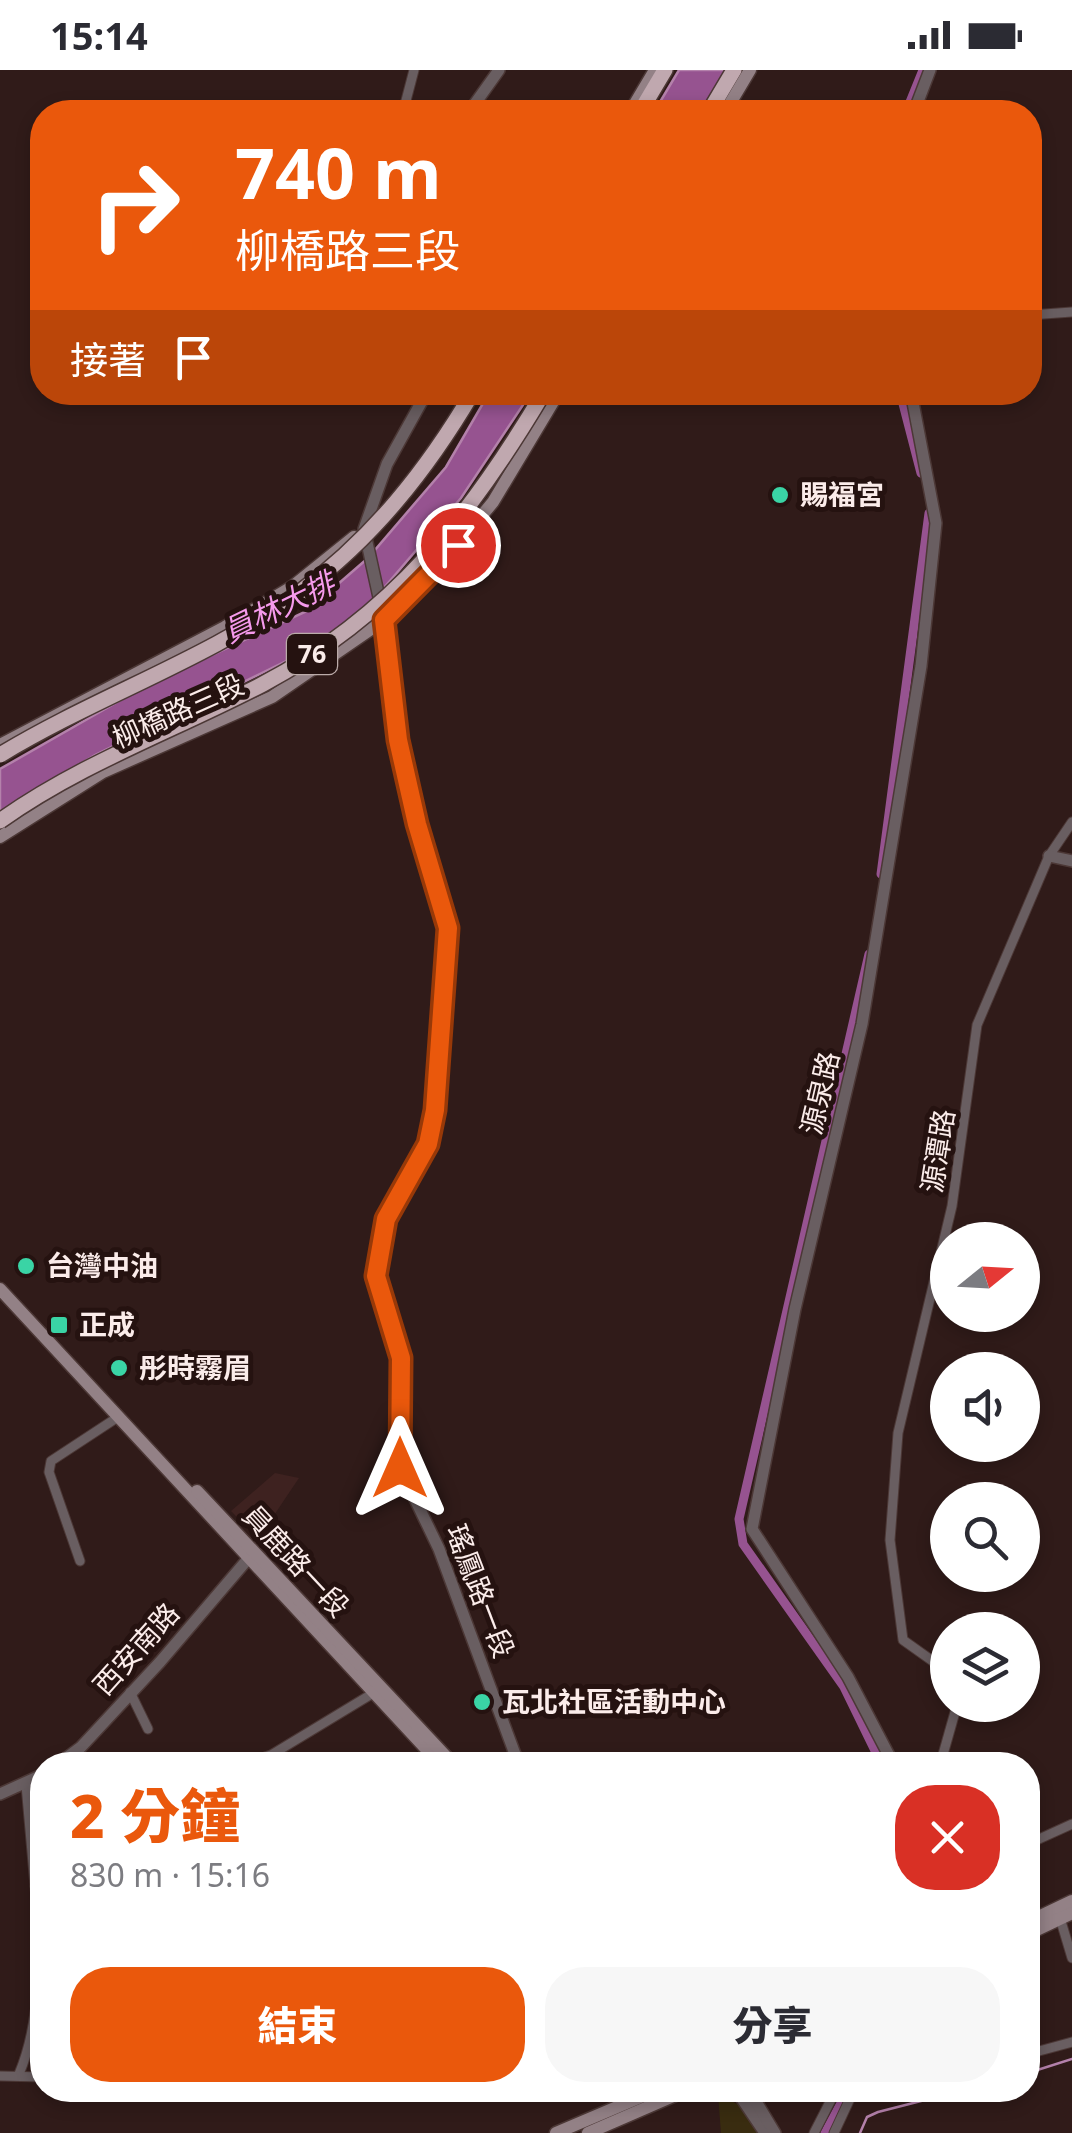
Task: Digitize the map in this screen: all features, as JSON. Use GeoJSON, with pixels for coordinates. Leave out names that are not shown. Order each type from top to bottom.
{"type":"FeatureCollection","features":[{"type":"Feature","properties":{"kind":"highway"},"geometry":{"type":"LineString","coordinates":[[647,100],[665,70]]}},
{"type":"Feature","properties":{"kind":"highway"},"geometry":{"type":"LineString","coordinates":[[716,100],[734,70]]}},
{"type":"Feature","properties":{"kind":"highway","name":"76"},"geometry":{"type":"LineString","coordinates":[[0,755],[74,712],[230,635],[300,593],[386,517],[430,461],[465,405]]}},
{"type":"Feature","properties":{"kind":"highway","name":"76"},"geometry":{"type":"LineString","coordinates":[[0,821],[100,762],[264,683],[369,614],[402,587],[481,493],[536,405]]}},
{"type":"Feature","properties":{"kind":"main road"},"geometry":{"type":"LineString","coordinates":[[637,100],[655,70]]}},
{"type":"Feature","properties":{"kind":"main road"},"geometry":{"type":"LineString","coordinates":[[731,100],[750,70]]}},
{"type":"Feature","properties":{"kind":"main road","name":"柳橋路三段"},"geometry":{"type":"LineString","coordinates":[[0,745],[226,628],[366,536],[456,405]]}},
{"type":"Feature","properties":{"kind":"main road","name":"柳橋路三段"},"geometry":{"type":"LineString","coordinates":[[0,837],[103,772],[272,697],[384,620],[440,566],[493,502],[551,405]]}},
{"type":"Feature","properties":{"kind":"main road","name":"員鹿路一段"},"geometry":{"type":"LineString","coordinates":[[0,1289],[100,1394],[247,1560],[441,1752]]}},
{"type":"Feature","properties":{"kind":"main road","name":"員鹿路一段"},"geometry":{"type":"LineString","coordinates":[[100,1394],[120,1408],[430,1752]]}},
{"type":"Feature","properties":{"kind":"main road"},"geometry":{"type":"LineString","coordinates":[[1040,1916],[1072,1901]]}},
{"type":"Feature","properties":{"kind":"main road"},"geometry":{"type":"LineString","coordinates":[[1040,1928],[1066,1915]]}},
{"type":"Feature","properties":{"kind":"main road"},"geometry":{"type":"LineString","coordinates":[[556,2133],[629,2102]]}},
{"type":"Feature","properties":{"kind":"main road"},"geometry":{"type":"LineString","coordinates":[[588,2133],[659,2102]]}},
{"type":"Feature","properties":{"kind":"street"},"geometry":{"type":"LineString","coordinates":[[406,100],[414,70]]}},
{"type":"Feature","properties":{"kind":"street"},"geometry":{"type":"LineString","coordinates":[[477,100],[499,70]]}},
{"type":"Feature","properties":{"kind":"street"},"geometry":{"type":"LineString","coordinates":[[919,100],[930,70]]}},
{"type":"Feature","properties":{"kind":"street"},"geometry":{"type":"LineString","coordinates":[[1042,314],[1072,312]]}},
{"type":"Feature","properties":{"kind":"street"},"geometry":{"type":"LineString","coordinates":[[366,536],[387,464],[419,405]]}},
{"type":"Feature","properties":{"kind":"street","name":"源泉路"},"geometry":{"type":"LineString","coordinates":[[887,1752],[848,1677],[752,1529],[795,1308],[862,1024],[920,666],[936,523],[914,405]]}},
{"type":"Feature","properties":{"kind":"street","name":"瑤鳳路一段"},"geometry":{"type":"LineString","coordinates":[[366,536],[384,620],[398,740],[417,824],[448,928],[435,1110],[428,1144],[386,1219],[376,1276],[401,1358],[400,1468],[439,1550],[515,1752]]}},
{"type":"Feature","properties":{"kind":"street","name":"源潭路"},"geometry":{"type":"LineString","coordinates":[[930,1659],[903,1640],[890,1540],[898,1433],[952,1206],[978,1025],[1049,856],[1072,822]]}},
{"type":"Feature","properties":{"kind":"street"},"geometry":{"type":"LineString","coordinates":[[1049,856],[1072,861]]}},
{"type":"Feature","properties":{"kind":"street"},"geometry":{"type":"LineString","coordinates":[[80,1562],[49,1472],[51,1461],[118,1418]]}},
{"type":"Feature","properties":{"kind":"street","name":"西安南路"},"geometry":{"type":"LineString","coordinates":[[74,1752],[247,1560]]}},
{"type":"Feature","properties":{"kind":"street"},"geometry":{"type":"LineString","coordinates":[[274,1752],[377,1690]]}},
{"type":"Feature","properties":{"kind":"street"},"geometry":{"type":"LineString","coordinates":[[130,1692],[148,1730]]}},
{"type":"Feature","properties":{"kind":"street"},"geometry":{"type":"LineString","coordinates":[[944,1752],[953,1722]]}},
{"type":"Feature","properties":{"kind":"street"},"geometry":{"type":"LineString","coordinates":[[0,1794],[30,1782]]}},
{"type":"Feature","properties":{"kind":"street"},"geometry":{"type":"LineString","coordinates":[[26,1785],[30,1815]]}},
{"type":"Feature","properties":{"kind":"street"},"geometry":{"type":"LineString","coordinates":[[1040,1839],[1072,1824]]}},
{"type":"Feature","properties":{"kind":"street"},"geometry":{"type":"LineString","coordinates":[[1066,1915],[1072,1958]]}},
{"type":"Feature","properties":{"kind":"street"},"geometry":{"type":"LineString","coordinates":[[19,2074],[30,2036]]}},
{"type":"Feature","properties":{"kind":"street"},"geometry":{"type":"LineString","coordinates":[[1040,2051],[1072,2042]]}},
{"type":"Feature","properties":{"kind":"street"},"geometry":{"type":"LineString","coordinates":[[0,2076],[30,2075]]}},
{"type":"Feature","properties":{"kind":"street"},"geometry":{"type":"LineString","coordinates":[[744,2102],[765,2133]]}},
{"type":"Feature","properties":{"kind":"street"},"geometry":{"type":"LineString","coordinates":[[756,2102],[776,2133]]}},
{"type":"Feature","properties":{"kind":"street"},"geometry":{"type":"LineString","coordinates":[[758,2102],[759,2106]]}},
{"type":"Feature","properties":{"kind":"street"},"geometry":{"type":"LineString","coordinates":[[814,2133],[830,2102]]}},
{"type":"Feature","properties":{"kind":"street"},"geometry":{"type":"LineString","coordinates":[[834,2133],[848,2102]]}},
{"type":"Feature","properties":{"kind":"shaded area"},"geometry":{"type":"Polygon","coordinates":[[[679,70],[727,70],[709,100],[661,100],[679,70]]]}},
{"type":"Feature","properties":{"kind":"shaded area"},"geometry":{"type":"Polygon","coordinates":[[[482,405],[523,405],[461,498],[377,596],[321,644],[95,755],[0,814],[0,769],[147,685],[307,611],[368,558],[446,467],[482,405]]]}},
{"type":"Feature","properties":{"kind":"shaded area"},"geometry":{"type":"Polygon","coordinates":[[[275,1473],[299,1478],[258,1539],[231,1511],[275,1473]]]}},
{"type":"Feature","properties":{"kind":"shaded area"},"geometry":{"type":"Polygon","coordinates":[[[719,2102],[741,2106],[757,2133],[721,2133],[719,2102]]]}},
{"type":"Feature","properties":{"kind":"waterway"},"geometry":{"type":"LineString","coordinates":[[911,100],[923,70]]}},
{"type":"Feature","properties":{"kind":"waterway"},"geometry":{"type":"LineString","coordinates":[[903,405],[921,473]]}},
{"type":"Feature","properties":{"kind":"waterway"},"geometry":{"type":"LineString","coordinates":[[881,874],[929,513]]}},
{"type":"Feature","properties":{"kind":"waterway"},"geometry":{"type":"LineString","coordinates":[[869,954],[739,1519],[743,1544],[844,1687],[876,1752]]}},
{"type":"Feature","properties":{"kind":"waterway"},"geometry":{"type":"LineString","coordinates":[[1040,2069],[1072,2059]]}},
{"type":"Feature","properties":{"kind":"waterway"},"geometry":{"type":"LineString","coordinates":[[825,2133],[842,2102]]}},
{"type":"Feature","properties":{"kind":"waterway"},"geometry":{"type":"LineString","coordinates":[[860,2133],[867,2117],[917,2102]]}},
{"type":"Feature","properties":{"kind":"place","name":"賜福宮"},"geometry":{"type":"Point","coordinates":[780,495]}},
{"type":"Feature","properties":{"kind":"place","name":"台灣中油"},"geometry":{"type":"Point","coordinates":[26,1266]}},
{"type":"Feature","properties":{"kind":"place","name":"正成"},"geometry":{"type":"Point","coordinates":[59,1325]}},
{"type":"Feature","properties":{"kind":"place","name":"彤時霧眉"},"geometry":{"type":"Point","coordinates":[119,1368]}},
{"type":"Feature","properties":{"kind":"place","name":"瓦北社區活動中心"},"geometry":{"type":"Point","coordinates":[482,1702]}},
{"type":"Feature","properties":{"kind":"route"},"geometry":{"type":"LineString","coordinates":[[400,1468],[401,1358],[376,1276],[386,1219],[428,1144],[435,1110],[448,928],[417,824],[398,740],[384,620],[458,545]]}},
{"type":"Feature","properties":{"kind":"water label","name":"員林大排"},"geometry":{"type":"Point","coordinates":[279,608]}}]}
